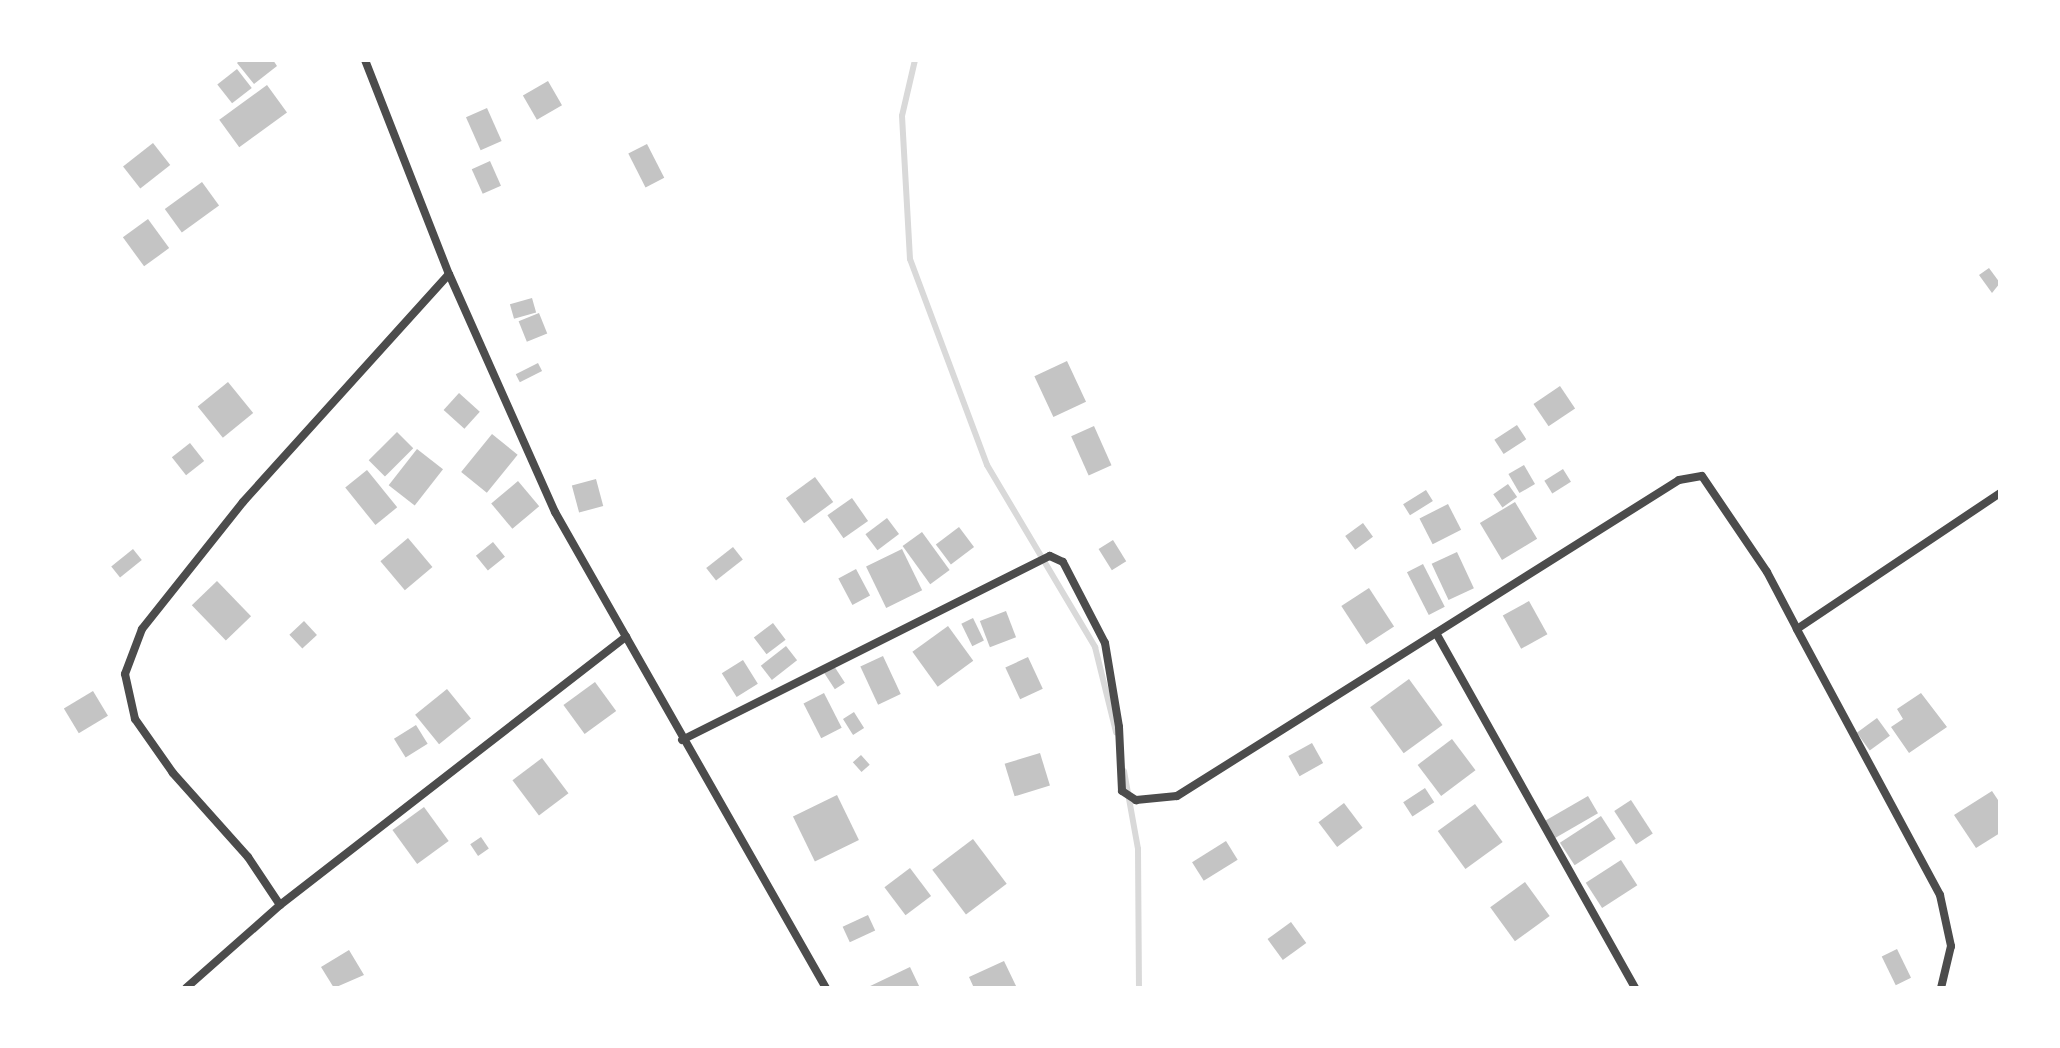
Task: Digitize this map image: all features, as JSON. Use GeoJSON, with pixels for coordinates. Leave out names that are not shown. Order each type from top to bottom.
{"type":"FeatureCollection","features":[{"type":"Feature","properties":{"kind":"street"},"geometry":{"type":"LineString","coordinates":[[365,60],[449,274],[555,512],[682,740],[826,988]]}},
{"type":"Feature","properties":{"kind":"street"},"geometry":{"type":"LineString","coordinates":[[280,905],[135,719],[125,674],[142,629],[243,502],[449,274]]}},
{"type":"Feature","properties":{"kind":"street"},"geometry":{"type":"LineString","coordinates":[[682,740],[1050,556],[1063,562],[1105,643],[1119,727],[1120,782],[1136,800],[1177,796],[1679,480],[1702,476],[1767,572],[1940,895],[1951,946],[1941,988]]}},
{"type":"Feature","properties":{"kind":"street"},"geometry":{"type":"LineString","coordinates":[[1797,629],[2000,493]]}},
{"type":"Feature","properties":{"kind":"street"},"geometry":{"type":"LineString","coordinates":[[1436,633],[1635,988]]}},
{"type":"Feature","properties":{"kind":"street"},"geometry":{"type":"LineString","coordinates":[[186,988],[280,905],[626,637]]}},
{"type":"Feature","properties":{"kind":"building"},"geometry":{"type":"Polygon","coordinates":[[[240,60],[273,60],[277,66],[254,84],[237,63],[240,60]]]}},
{"type":"Feature","properties":{"kind":"building"},"geometry":{"type":"Polygon","coordinates":[[[237,69],[252,88],[232,103],[217,84],[237,69]]]}},
{"type":"Feature","properties":{"kind":"building"},"geometry":{"type":"Polygon","coordinates":[[[548,81],[562,105],[537,120],[523,96],[548,81]]]}},
{"type":"Feature","properties":{"kind":"building"},"geometry":{"type":"Polygon","coordinates":[[[267,85],[287,113],[239,147],[219,120],[267,85]]]}},
{"type":"Feature","properties":{"kind":"building"},"geometry":{"type":"Polygon","coordinates":[[[487,108],[502,141],[481,150],[466,117],[487,108]]]}},
{"type":"Feature","properties":{"kind":"building"},"geometry":{"type":"Polygon","coordinates":[[[153,143],[170,165],[140,188],[123,166],[153,143]]]}},
{"type":"Feature","properties":{"kind":"building"},"geometry":{"type":"Polygon","coordinates":[[[647,144],[664,178],[646,187],[628,154],[647,144]]]}},
{"type":"Feature","properties":{"kind":"building"},"geometry":{"type":"Polygon","coordinates":[[[490,161],[501,186],[483,194],[472,169],[490,161]]]}},
{"type":"Feature","properties":{"kind":"building"},"geometry":{"type":"Polygon","coordinates":[[[202,182],[219,205],[182,232],[165,209],[202,182]]]}},
{"type":"Feature","properties":{"kind":"building"},"geometry":{"type":"Polygon","coordinates":[[[148,219],[169,248],[144,266],[123,237],[148,219]]]}},
{"type":"Feature","properties":{"kind":"building"},"geometry":{"type":"Polygon","coordinates":[[[1989,268],[2000,283],[1992,293],[1979,275],[1989,268]]]}},
{"type":"Feature","properties":{"kind":"building"},"geometry":{"type":"Polygon","coordinates":[[[532,298],[536,312],[514,319],[510,304],[532,298]]]}},
{"type":"Feature","properties":{"kind":"building"},"geometry":{"type":"Polygon","coordinates":[[[539,313],[547,333],[527,342],[519,321],[539,313]]]}},
{"type":"Feature","properties":{"kind":"building"},"geometry":{"type":"Polygon","coordinates":[[[1067,361],[1086,402],[1053,417],[1034,376],[1067,361]]]}},
{"type":"Feature","properties":{"kind":"building"},"geometry":{"type":"Polygon","coordinates":[[[538,363],[542,371],[520,382],[516,374],[538,363]]]}},
{"type":"Feature","properties":{"kind":"building"},"geometry":{"type":"Polygon","coordinates":[[[228,382],[253,413],[223,438],[198,407],[228,382]]]}},
{"type":"Feature","properties":{"kind":"building"},"geometry":{"type":"Polygon","coordinates":[[[1560,386],[1575,408],[1549,426],[1533,404],[1560,386]]]}},
{"type":"Feature","properties":{"kind":"building"},"geometry":{"type":"Polygon","coordinates":[[[459,393],[480,412],[464,429],[444,410],[459,393]]]}},
{"type":"Feature","properties":{"kind":"building"},"geometry":{"type":"Polygon","coordinates":[[[1517,425],[1526,439],[1504,454],[1494,440],[1517,425]]]}},
{"type":"Feature","properties":{"kind":"building"},"geometry":{"type":"Polygon","coordinates":[[[1094,426],[1111,465],[1089,475],[1071,436],[1094,426]]]}},
{"type":"Feature","properties":{"kind":"building"},"geometry":{"type":"Polygon","coordinates":[[[397,432],[413,448],[385,477],[369,460],[397,432]]]}},
{"type":"Feature","properties":{"kind":"building"},"geometry":{"type":"Polygon","coordinates":[[[492,434],[518,455],[487,493],[461,472],[492,434]]]}},
{"type":"Feature","properties":{"kind":"building"},"geometry":{"type":"Polygon","coordinates":[[[190,443],[204,461],[186,475],[172,457],[190,443]]]}},
{"type":"Feature","properties":{"kind":"building"},"geometry":{"type":"Polygon","coordinates":[[[417,449],[443,469],[415,506],[389,485],[417,449]]]}},
{"type":"Feature","properties":{"kind":"building"},"geometry":{"type":"Polygon","coordinates":[[[1524,465],[1535,484],[1519,493],[1508,474],[1524,465]]]}},
{"type":"Feature","properties":{"kind":"building"},"geometry":{"type":"Polygon","coordinates":[[[1563,469],[1571,482],[1552,493],[1544,481],[1563,469]]]}},
{"type":"Feature","properties":{"kind":"building"},"geometry":{"type":"Polygon","coordinates":[[[367,470],[397,507],[375,525],[345,488],[367,470]]]}},
{"type":"Feature","properties":{"kind":"building"},"geometry":{"type":"Polygon","coordinates":[[[815,477],[833,502],[804,523],[786,498],[815,477]]]}},
{"type":"Feature","properties":{"kind":"building"},"geometry":{"type":"Polygon","coordinates":[[[596,479],[603,506],[579,513],[572,485],[596,479]]]}},
{"type":"Feature","properties":{"kind":"building"},"geometry":{"type":"Polygon","coordinates":[[[518,481],[539,506],[512,529],[491,503],[518,481]]]}},
{"type":"Feature","properties":{"kind":"building"},"geometry":{"type":"Polygon","coordinates":[[[1508,484],[1517,497],[1502,507],[1493,494],[1508,484]]]}},
{"type":"Feature","properties":{"kind":"building"},"geometry":{"type":"Polygon","coordinates":[[[1426,490],[1433,501],[1410,515],[1403,504],[1426,490]]]}},
{"type":"Feature","properties":{"kind":"building"},"geometry":{"type":"Polygon","coordinates":[[[852,498],[868,521],[843,538],[827,515],[852,498]]]}},
{"type":"Feature","properties":{"kind":"building"},"geometry":{"type":"Polygon","coordinates":[[[1515,502],[1537,539],[1502,560],[1480,523],[1515,502]]]}},
{"type":"Feature","properties":{"kind":"building"},"geometry":{"type":"Polygon","coordinates":[[[1448,504],[1461,530],[1433,544],[1419,519],[1448,504]]]}},
{"type":"Feature","properties":{"kind":"building"},"geometry":{"type":"Polygon","coordinates":[[[887,518],[899,534],[877,550],[865,534],[887,518]]]}},
{"type":"Feature","properties":{"kind":"building"},"geometry":{"type":"Polygon","coordinates":[[[1363,523],[1373,537],[1355,550],[1345,536],[1363,523]]]}},
{"type":"Feature","properties":{"kind":"building"},"geometry":{"type":"Polygon","coordinates":[[[959,527],[974,547],[951,564],[936,544],[959,527]]]}},
{"type":"Feature","properties":{"kind":"building"},"geometry":{"type":"Polygon","coordinates":[[[922,532],[950,570],[930,584],[903,546],[922,532]]]}},
{"type":"Feature","properties":{"kind":"building"},"geometry":{"type":"Polygon","coordinates":[[[408,538],[432,567],[405,590],[380,561],[408,538]]]}},
{"type":"Feature","properties":{"kind":"building"},"geometry":{"type":"Polygon","coordinates":[[[1113,540],[1126,561],[1112,570],[1099,549],[1113,540]]]}},
{"type":"Feature","properties":{"kind":"building"},"geometry":{"type":"Polygon","coordinates":[[[493,542],[505,557],[488,571],[476,556],[493,542]]]}},
{"type":"Feature","properties":{"kind":"building"},"geometry":{"type":"Polygon","coordinates":[[[733,547],[743,560],[716,581],[706,568],[733,547]]]}},
{"type":"Feature","properties":{"kind":"building"},"geometry":{"type":"Polygon","coordinates":[[[133,549],[142,560],[120,578],[111,567],[133,549]]]}},
{"type":"Feature","properties":{"kind":"building"},"geometry":{"type":"Polygon","coordinates":[[[902,549],[922,590],[886,608],[866,567],[902,549]]]}},
{"type":"Feature","properties":{"kind":"building"},"geometry":{"type":"Polygon","coordinates":[[[1457,552],[1474,588],[1449,600],[1432,564],[1457,552]]]}},
{"type":"Feature","properties":{"kind":"building"},"geometry":{"type":"Polygon","coordinates":[[[1423,564],[1445,607],[1429,615],[1407,572],[1423,564]]]}},
{"type":"Feature","properties":{"kind":"building"},"geometry":{"type":"Polygon","coordinates":[[[856,569],[870,595],[852,605],[838,578],[856,569]]]}},
{"type":"Feature","properties":{"kind":"building"},"geometry":{"type":"Polygon","coordinates":[[[217,581],[251,616],[226,641],[192,605],[217,581]]]}},
{"type":"Feature","properties":{"kind":"building"},"geometry":{"type":"Polygon","coordinates":[[[1369,588],[1394,627],[1366,645],[1341,606],[1369,588]]]}},
{"type":"Feature","properties":{"kind":"building"},"geometry":{"type":"Polygon","coordinates":[[[1529,601],[1547,634],[1521,649],[1503,616],[1529,601]]]}},
{"type":"Feature","properties":{"kind":"building"},"geometry":{"type":"Polygon","coordinates":[[[1006,611],[1016,637],[990,647],[980,621],[1006,611]]]}},
{"type":"Feature","properties":{"kind":"building"},"geometry":{"type":"Polygon","coordinates":[[[973,618],[984,640],[972,646],[961,624],[973,618]]]}},
{"type":"Feature","properties":{"kind":"building"},"geometry":{"type":"Polygon","coordinates":[[[304,621],[317,635],[302,649],[289,635],[304,621]]]}},
{"type":"Feature","properties":{"kind":"building"},"geometry":{"type":"Polygon","coordinates":[[[773,623],[786,640],[766,654],[754,637],[773,623]]]}},
{"type":"Feature","properties":{"kind":"building"},"geometry":{"type":"Polygon","coordinates":[[[948,626],[973,661],[938,687],[912,652],[948,626]]]}},
{"type":"Feature","properties":{"kind":"building"},"geometry":{"type":"Polygon","coordinates":[[[786,646],[797,660],[772,680],[761,666],[786,646]]]}},
{"type":"Feature","properties":{"kind":"building"},"geometry":{"type":"Polygon","coordinates":[[[883,656],[901,694],[878,705],[860,667],[883,656]]]}},
{"type":"Feature","properties":{"kind":"building"},"geometry":{"type":"Polygon","coordinates":[[[1028,657],[1043,689],[1020,699],[1005,668],[1028,657]]]}},
{"type":"Feature","properties":{"kind":"building"},"geometry":{"type":"Polygon","coordinates":[[[743,660],[758,684],[737,697],[722,673],[743,660]]]}},
{"type":"Feature","properties":{"kind":"building"},"geometry":{"type":"Polygon","coordinates":[[[834,666],[845,683],[835,689],[824,673],[834,666]]]}},
{"type":"Feature","properties":{"kind":"building"},"geometry":{"type":"Polygon","coordinates":[[[1409,679],[1443,725],[1404,753],[1370,707],[1409,679]]]}},
{"type":"Feature","properties":{"kind":"building"},"geometry":{"type":"Polygon","coordinates":[[[595,682],[616,711],[585,734],[563,705],[595,682]]]}},
{"type":"Feature","properties":{"kind":"building"},"geometry":{"type":"Polygon","coordinates":[[[447,689],[471,719],[439,744],[415,715],[447,689]]]}},
{"type":"Feature","properties":{"kind":"building"},"geometry":{"type":"Polygon","coordinates":[[[93,691],[108,716],[79,733],[64,709],[93,691]]]}},
{"type":"Feature","properties":{"kind":"building"},"geometry":{"type":"Polygon","coordinates":[[[824,693],[842,728],[821,738],[804,703],[824,693]]]}},
{"type":"Feature","properties":{"kind":"building"},"geometry":{"type":"Polygon","coordinates":[[[1921,693],[1947,727],[1909,753],[1891,727],[1903,719],[1897,709],[1921,693]]]}},
{"type":"Feature","properties":{"kind":"building"},"geometry":{"type":"Polygon","coordinates":[[[854,712],[864,728],[853,735],[843,719],[854,712]]]}},
{"type":"Feature","properties":{"kind":"building"},"geometry":{"type":"Polygon","coordinates":[[[1877,718],[1890,736],[1870,750],[1857,733],[1877,718]]]}},
{"type":"Feature","properties":{"kind":"building"},"geometry":{"type":"Polygon","coordinates":[[[416,725],[428,744],[406,757],[394,739],[416,725]]]}},
{"type":"Feature","properties":{"kind":"building"},"geometry":{"type":"Polygon","coordinates":[[[1452,739],[1475,770],[1441,796],[1418,765],[1452,739]]]}},
{"type":"Feature","properties":{"kind":"building"},"geometry":{"type":"Polygon","coordinates":[[[1312,743],[1323,763],[1300,776],[1288,756],[1312,743]]]}},
{"type":"Feature","properties":{"kind":"building"},"geometry":{"type":"Polygon","coordinates":[[[1040,753],[1050,786],[1015,796],[1005,764],[1040,753]]]}},
{"type":"Feature","properties":{"kind":"building"},"geometry":{"type":"Polygon","coordinates":[[[861,755],[870,765],[862,772],[853,762],[861,755]]]}},
{"type":"Feature","properties":{"kind":"building"},"geometry":{"type":"Polygon","coordinates":[[[542,758],[568,793],[539,815],[512,780],[542,758]]]}},
{"type":"Feature","properties":{"kind":"building"},"geometry":{"type":"Polygon","coordinates":[[[1425,788],[1434,802],[1412,816],[1403,802],[1425,788]]]}},
{"type":"Feature","properties":{"kind":"building"},"geometry":{"type":"Polygon","coordinates":[[[1992,791],[2000,803],[2000,833],[1976,848],[1954,815],[1992,791]]]}},
{"type":"Feature","properties":{"kind":"building"},"geometry":{"type":"Polygon","coordinates":[[[837,795],[859,840],[815,861],[793,816],[837,795]]]}},
{"type":"Feature","properties":{"kind":"building"},"geometry":{"type":"Polygon","coordinates":[[[1588,796],[1598,813],[1555,838],[1545,821],[1588,796]]]}},
{"type":"Feature","properties":{"kind":"building"},"geometry":{"type":"Polygon","coordinates":[[[1631,800],[1653,834],[1636,844],[1614,811],[1631,800]]]}},
{"type":"Feature","properties":{"kind":"building"},"geometry":{"type":"Polygon","coordinates":[[[1344,803],[1363,828],[1337,847],[1318,822],[1344,803]]]}},
{"type":"Feature","properties":{"kind":"building"},"geometry":{"type":"Polygon","coordinates":[[[1475,804],[1503,842],[1465,869],[1438,831],[1475,804]]]}},
{"type":"Feature","properties":{"kind":"building"},"geometry":{"type":"Polygon","coordinates":[[[424,807],[449,841],[417,864],[392,830],[424,807]]]}},
{"type":"Feature","properties":{"kind":"building"},"geometry":{"type":"Polygon","coordinates":[[[1601,816],[1616,839],[1575,865],[1560,843],[1601,816]]]}},
{"type":"Feature","properties":{"kind":"building"},"geometry":{"type":"Polygon","coordinates":[[[481,837],[489,849],[478,856],[470,844],[481,837]]]}},
{"type":"Feature","properties":{"kind":"building"},"geometry":{"type":"Polygon","coordinates":[[[973,839],[1007,884],[966,914],[932,870],[973,839]]]}},
{"type":"Feature","properties":{"kind":"building"},"geometry":{"type":"Polygon","coordinates":[[[1226,841],[1238,860],[1204,881],[1192,862],[1226,841]]]}},
{"type":"Feature","properties":{"kind":"building"},"geometry":{"type":"Polygon","coordinates":[[[1621,860],[1637,885],[1602,908],[1586,883],[1621,860]]]}},
{"type":"Feature","properties":{"kind":"building"},"geometry":{"type":"Polygon","coordinates":[[[910,868],[931,896],[906,915],[884,887],[910,868]]]}},
{"type":"Feature","properties":{"kind":"building"},"geometry":{"type":"Polygon","coordinates":[[[1525,882],[1550,916],[1515,941],[1490,907],[1525,882]]]}},
{"type":"Feature","properties":{"kind":"building"},"geometry":{"type":"Polygon","coordinates":[[[868,915],[875,930],[850,942],[843,927],[868,915]]]}},
{"type":"Feature","properties":{"kind":"building"},"geometry":{"type":"Polygon","coordinates":[[[1291,922],[1306,943],[1283,960],[1268,939],[1291,922]]]}},
{"type":"Feature","properties":{"kind":"building"},"geometry":{"type":"Polygon","coordinates":[[[1897,949],[1911,978],[1896,985],[1882,956],[1897,949]]]}},
{"type":"Feature","properties":{"kind":"building"},"geometry":{"type":"Polygon","coordinates":[[[349,950],[364,975],[334,988],[321,967],[349,950]]]}},
{"type":"Feature","properties":{"kind":"building"},"geometry":{"type":"Polygon","coordinates":[[[1004,961],[1017,988],[974,988],[969,977],[1004,961]]]}},
{"type":"Feature","properties":{"kind":"building"},"geometry":{"type":"Polygon","coordinates":[[[910,967],[920,988],[866,988],[910,967]]]}},
{"type":"Feature","properties":{"kind":"waterway"},"geometry":{"type":"LineString","coordinates":[[915,60],[902,116],[910,259],[987,465],[1095,647],[1116,732]]}},
{"type":"Feature","properties":{"kind":"waterway"},"geometry":{"type":"LineString","coordinates":[[1124,771],[1138,849],[1139,988]]}}]}
